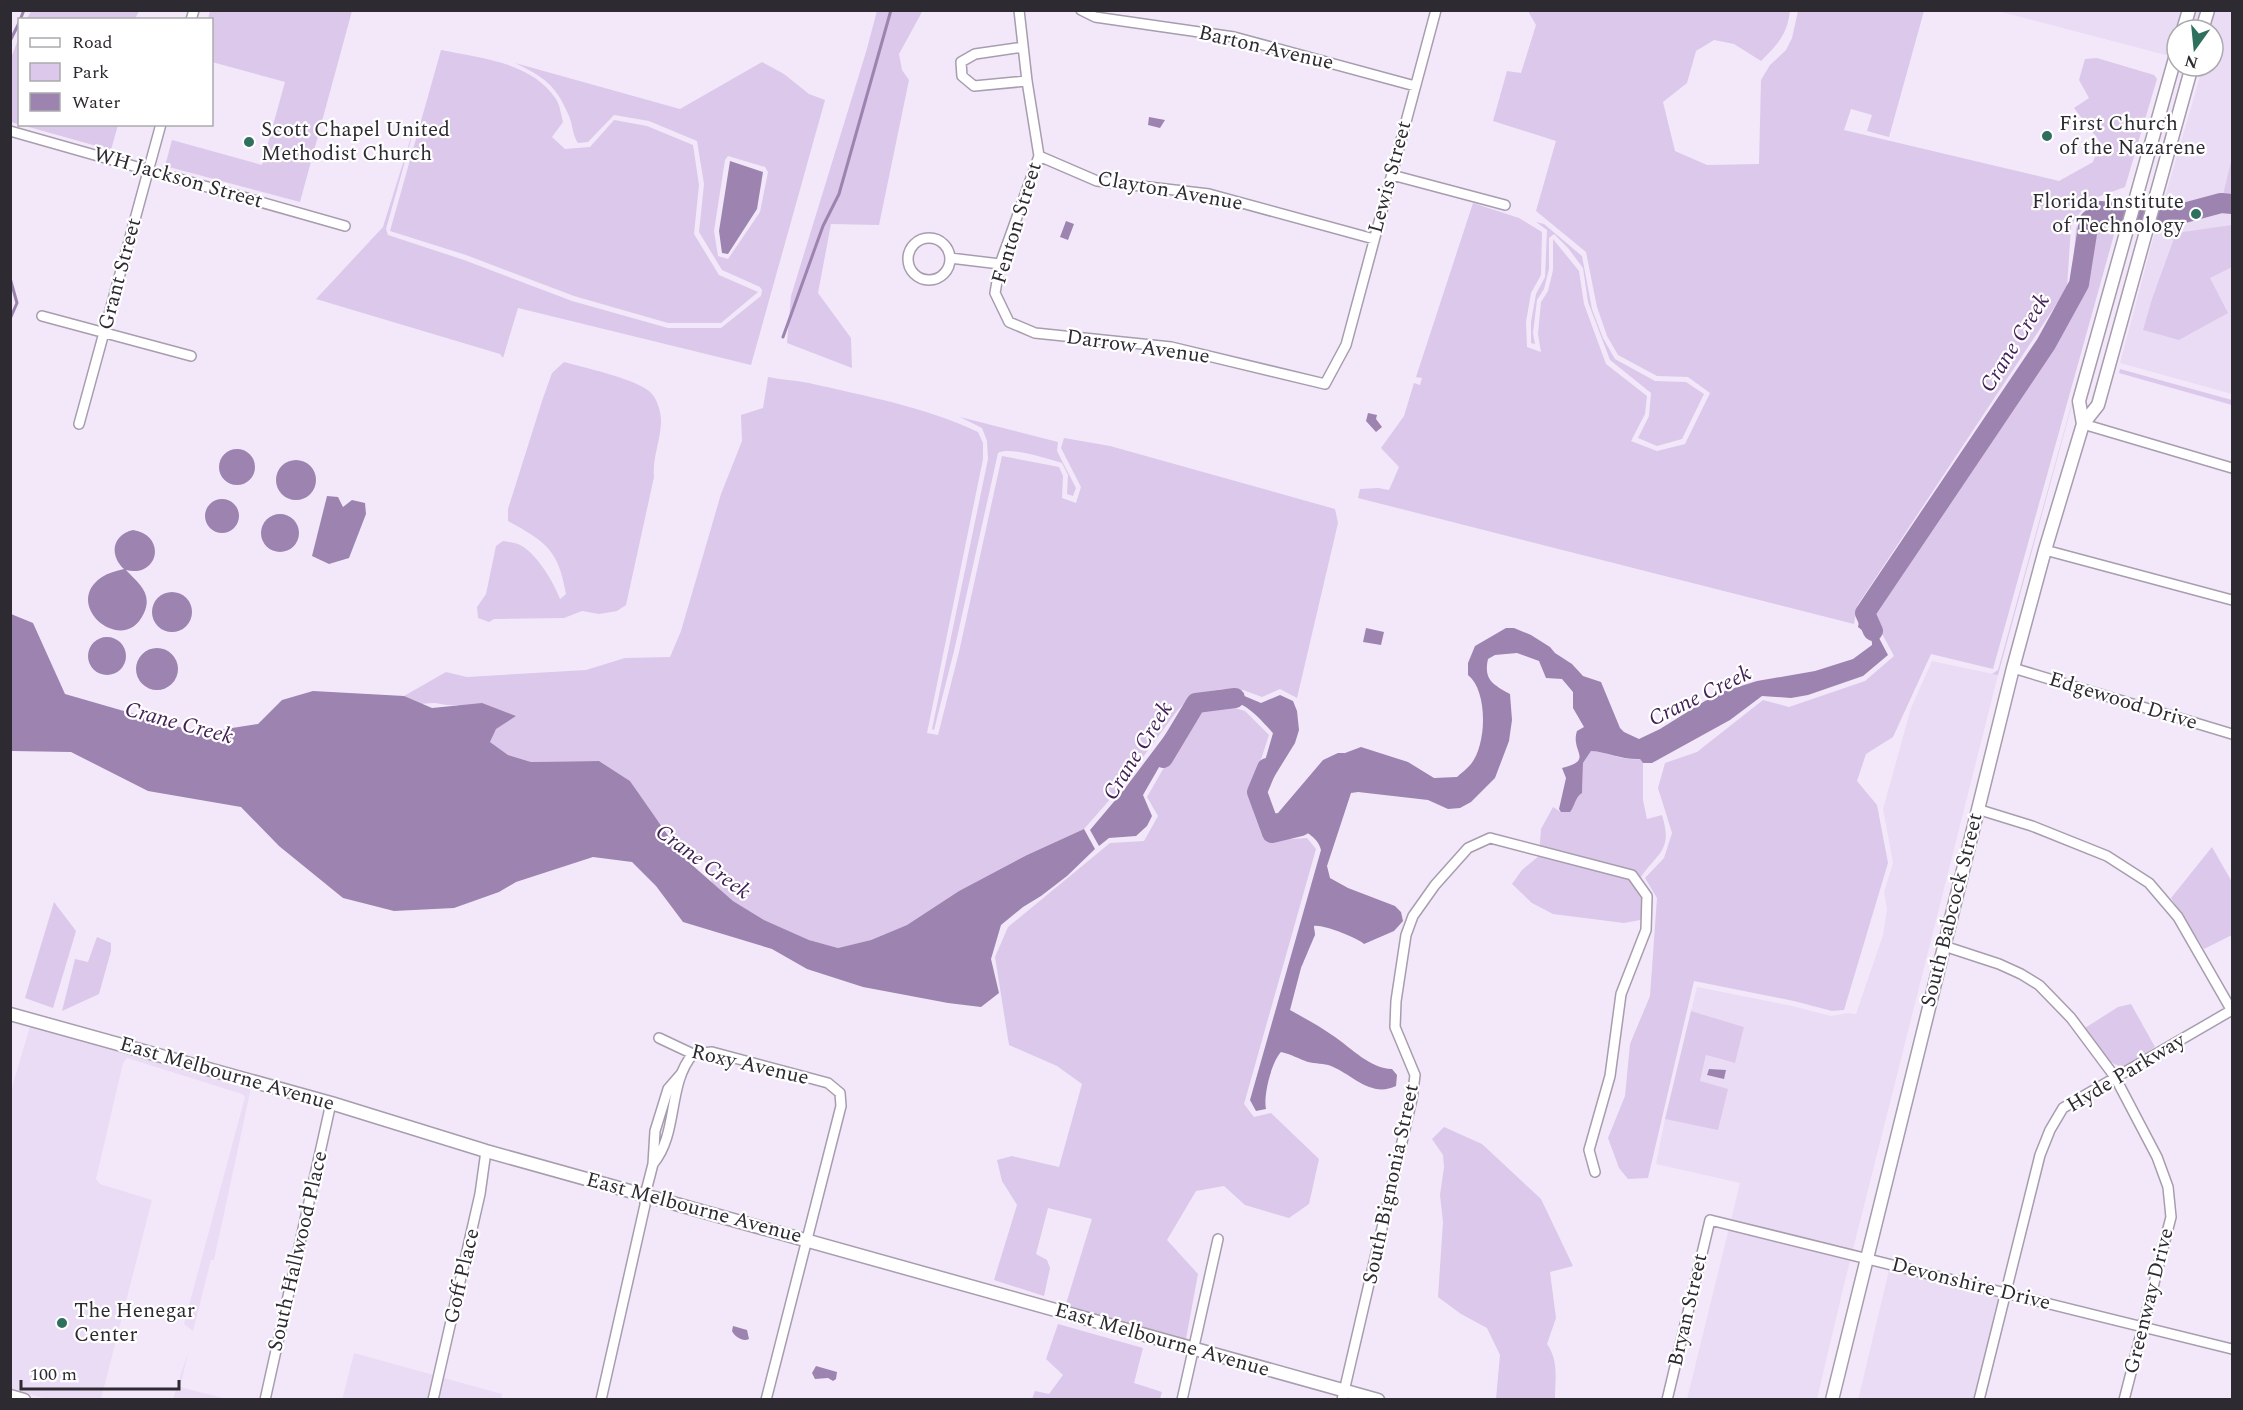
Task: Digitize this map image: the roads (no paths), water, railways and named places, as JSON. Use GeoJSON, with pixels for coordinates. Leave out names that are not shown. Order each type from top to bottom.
{"type":"FeatureCollection","features":[{"type":"Feature","properties":{"kind":"main road","name":"South Babcock Street"},"geometry":{"type":"LineString","coordinates":[[2083,424],[2079,401],[2169,78]]}},
{"type":"Feature","properties":{"kind":"main road","name":"South Babcock Street"},"geometry":{"type":"LineString","coordinates":[[1832,1400],[2013,668],[2083,424],[2098,405],[2189,78]]}},
{"type":"Feature","properties":{"kind":"main road","name":"East Melbourne Avenue"},"geometry":{"type":"LineString","coordinates":[[10,1014],[331,1103],[486,1151],[806,1239],[1343,1395],[1378,1400]]}},
{"type":"Feature","properties":{"kind":"main road"},"geometry":{"type":"LineString","coordinates":[[10,1396],[24,1400]]}},
{"type":"Feature","properties":{"kind":"street","name":"Fenton Street"},"geometry":{"type":"LineString","coordinates":[[995,293],[1000,264],[1039,156],[1019,10]]}},
{"type":"Feature","properties":{"kind":"street","name":"Barton Avenue"},"geometry":{"type":"LineString","coordinates":[[1081,10],[1095,17],[1234,36],[1415,86]]}},
{"type":"Feature","properties":{"kind":"street","name":"Lewis Street"},"geometry":{"type":"LineString","coordinates":[[1346,345],[1436,10]]}},
{"type":"Feature","properties":{"kind":"street"},"geometry":{"type":"LineString","coordinates":[[1023,47],[975,54],[961,62],[962,76],[974,86],[1027,81]]}},
{"type":"Feature","properties":{"kind":"street","name":"Grant Street"},"geometry":{"type":"LineString","coordinates":[[79,424],[160,126]]}},
{"type":"Feature","properties":{"kind":"street","name":"WH Jackson Street"},"geometry":{"type":"LineString","coordinates":[[10,131],[345,226]]}},
{"type":"Feature","properties":{"kind":"street","name":"Clayton Avenue"},"geometry":{"type":"LineString","coordinates":[[1039,156],[1096,181],[1209,194],[1374,239]]}},
{"type":"Feature","properties":{"kind":"street"},"geometry":{"type":"LineString","coordinates":[[1392,175],[1505,205]]}},
{"type":"Feature","properties":{"kind":"street"},"geometry":{"type":"LineString","coordinates":[[925,238],[932,238],[944,245],[950,258],[942,275],[930,280],[923,279],[912,272],[908,259],[913,246],[925,238]]}},
{"type":"Feature","properties":{"kind":"street"},"geometry":{"type":"LineString","coordinates":[[950,258],[1000,264]]}},
{"type":"Feature","properties":{"kind":"street","name":"Darrow Avenue"},"geometry":{"type":"LineString","coordinates":[[995,293],[1009,322],[1035,333],[1171,347],[1327,388],[1346,345]]}},
{"type":"Feature","properties":{"kind":"street"},"geometry":{"type":"LineString","coordinates":[[42,316],[191,356]]}},
{"type":"Feature","properties":{"kind":"street"},"geometry":{"type":"LineString","coordinates":[[2083,424],[2232,468]]}},
{"type":"Feature","properties":{"kind":"street"},"geometry":{"type":"LineString","coordinates":[[2045,550],[2232,600]]}},
{"type":"Feature","properties":{"kind":"street","name":"Edgewood Drive"},"geometry":{"type":"LineString","coordinates":[[2013,668],[2232,734]]}},
{"type":"Feature","properties":{"kind":"street"},"geometry":{"type":"LineString","coordinates":[[1977,809],[2032,826],[2107,856],[2149,883],[2178,917],[2232,1010]]}},
{"type":"Feature","properties":{"kind":"street","name":"South Bignonia Street"},"geometry":{"type":"LineString","coordinates":[[1343,1395],[1412,1099],[1415,1075],[1395,1027],[1396,1001],[1406,935],[1413,916],[1435,885],[1468,848],[1490,838],[1632,875],[1647,896],[1646,930],[1621,994],[1610,1076],[1589,1150],[1595,1172]]}},
{"type":"Feature","properties":{"kind":"street","name":"Greenway Drive"},"geometry":{"type":"LineString","coordinates":[[1944,946],[2002,965],[2039,985],[2072,1018],[2115,1077],[2157,1157],[2168,1187],[2171,1217],[2124,1400]]}},
{"type":"Feature","properties":{"kind":"street","name":"Hyde Parkway"},"geometry":{"type":"LineString","coordinates":[[1979,1400],[2040,1155],[2050,1130],[2063,1108],[2232,1010]]}},
{"type":"Feature","properties":{"kind":"street","name":"Roxy Avenue"},"geometry":{"type":"LineString","coordinates":[[659,1038],[693,1054],[712,1052],[828,1083],[840,1093],[841,1106],[806,1239]]}},
{"type":"Feature","properties":{"kind":"street"},"geometry":{"type":"LineString","coordinates":[[601,1400],[653,1164],[660,1156],[669,1128],[684,1064],[693,1054]]}},
{"type":"Feature","properties":{"kind":"street","name":"South Hallwood Place"},"geometry":{"type":"LineString","coordinates":[[265,1400],[331,1103]]}},
{"type":"Feature","properties":{"kind":"street","name":"Goff Place"},"geometry":{"type":"LineString","coordinates":[[433,1400],[480,1194],[486,1151]]}},
{"type":"Feature","properties":{"kind":"street","name":"Devonshire Drive"},"geometry":{"type":"LineString","coordinates":[[1710,1220],[2232,1349]]}},
{"type":"Feature","properties":{"kind":"street","name":"Bryan Street"},"geometry":{"type":"LineString","coordinates":[[1667,1400],[1710,1220]]}},
{"type":"Feature","properties":{"kind":"street"},"geometry":{"type":"LineString","coordinates":[[766,1400],[806,1239]]}},
{"type":"Feature","properties":{"kind":"street"},"geometry":{"type":"LineString","coordinates":[[1182,1400],[1218,1239]]}},
{"type":"Feature","properties":{"kind":"water"},"geometry":{"type":"Polygon","coordinates":[[[1149,117],[1165,120],[1160,128],[1148,125],[1149,117]]]}},
{"type":"Feature","properties":{"kind":"water"},"geometry":{"type":"Polygon","coordinates":[[[730,161],[763,172],[757,209],[728,254],[722,253],[719,231],[730,161]]]}},
{"type":"Feature","properties":{"kind":"water"},"geometry":{"type":"Polygon","coordinates":[[[1066,221],[1074,224],[1068,240],[1060,237],[1066,221]]]}},
{"type":"Feature","properties":{"kind":"water"},"geometry":{"type":"Polygon","coordinates":[[[1368,413],[1377,415],[1376,419],[1382,427],[1376,432],[1366,421],[1368,413]]]}},
{"type":"Feature","properties":{"kind":"water"},"geometry":{"type":"Polygon","coordinates":[[[237,449],[250,454],[255,467],[250,480],[237,485],[224,480],[219,467],[224,454],[237,449]]]}},
{"type":"Feature","properties":{"kind":"water"},"geometry":{"type":"Polygon","coordinates":[[[296,460],[304,461],[310,466],[315,472],[315,488],[310,494],[304,499],[296,500],[288,499],[282,494],[277,488],[276,480],[277,472],[282,466],[288,461],[296,460]]]}},
{"type":"Feature","properties":{"kind":"water"},"geometry":{"type":"Polygon","coordinates":[[[327,496],[338,497],[343,507],[352,500],[365,503],[366,514],[349,558],[329,564],[312,556],[327,496]]]}},
{"type":"Feature","properties":{"kind":"water"},"geometry":{"type":"Polygon","coordinates":[[[222,499],[234,504],[239,516],[234,528],[222,533],[210,528],[205,516],[210,504],[222,499]]]}},
{"type":"Feature","properties":{"kind":"water"},"geometry":{"type":"Polygon","coordinates":[[[280,514],[294,519],[299,533],[294,547],[280,552],[266,547],[261,533],[266,519],[280,514]]]}},
{"type":"Feature","properties":{"kind":"water"},"geometry":{"type":"Polygon","coordinates":[[[133,530],[144,533],[151,539],[154,547],[155,555],[146,568],[137,571],[126,570],[143,589],[147,600],[146,606],[135,626],[123,630],[111,629],[92,613],[88,601],[91,588],[102,577],[124,569],[116,558],[115,546],[121,536],[133,530]]]}},
{"type":"Feature","properties":{"kind":"water"},"geometry":{"type":"Polygon","coordinates":[[[172,592],[180,593],[186,598],[191,604],[191,620],[186,626],[180,631],[172,632],[164,631],[158,626],[153,620],[152,612],[153,604],[158,598],[164,593],[172,592]]]}},
{"type":"Feature","properties":{"kind":"water"},"geometry":{"type":"Polygon","coordinates":[[[1862,606],[1870,609],[1869,619],[1888,655],[1863,676],[1808,695],[1791,698],[1762,696],[1730,720],[1652,763],[1591,751],[1583,763],[1582,793],[1570,812],[1561,812],[1559,809],[1566,778],[1562,768],[1577,762],[1579,754],[1576,745],[1577,731],[1584,727],[1573,708],[1573,692],[1562,679],[1546,678],[1539,661],[1517,653],[1495,655],[1488,659],[1489,677],[1495,685],[1510,694],[1512,720],[1509,741],[1495,778],[1471,802],[1460,808],[1448,809],[1428,800],[1351,793],[1327,866],[1330,878],[1348,888],[1395,906],[1401,912],[1403,921],[1394,931],[1364,944],[1340,932],[1314,926],[1315,935],[1301,968],[1290,1010],[1330,1033],[1369,1062],[1392,1069],[1397,1075],[1396,1086],[1387,1089],[1370,1087],[1331,1066],[1308,1062],[1281,1052],[1274,1063],[1269,1079],[1266,1109],[1256,1111],[1250,1100],[1321,850],[1313,837],[1300,829],[1287,833],[1265,830],[1258,808],[1258,785],[1273,733],[1248,708],[1222,701],[1196,703],[1143,795],[1152,816],[1147,826],[1136,836],[1109,838],[1099,846],[1090,830],[1195,699],[1242,695],[1261,703],[1280,695],[1293,701],[1297,711],[1299,730],[1295,743],[1269,785],[1261,805],[1268,812],[1278,813],[1323,760],[1361,747],[1408,762],[1434,778],[1457,777],[1469,766],[1476,755],[1482,731],[1482,705],[1475,683],[1468,675],[1468,663],[1475,646],[1506,628],[1514,628],[1531,635],[1572,664],[1583,676],[1601,682],[1620,728],[1639,739],[1725,691],[1757,681],[1815,671],[1853,659],[1872,645],[1870,637],[1858,627],[1862,606]]]}},
{"type":"Feature","properties":{"kind":"water"},"geometry":{"type":"Polygon","coordinates":[[[11,614],[33,623],[65,694],[200,733],[258,724],[282,700],[313,691],[404,696],[432,708],[482,703],[516,716],[496,729],[490,742],[508,755],[531,762],[599,761],[630,781],[683,857],[733,901],[764,920],[809,940],[838,948],[871,940],[907,925],[959,891],[1027,855],[1084,829],[1095,849],[1067,876],[1001,925],[991,959],[999,993],[981,1007],[863,987],[807,969],[772,949],[683,922],[656,886],[632,862],[593,857],[516,882],[499,892],[454,908],[394,911],[343,898],[279,846],[241,807],[148,791],[71,752],[12,751],[11,614]]]}},
{"type":"Feature","properties":{"kind":"water"},"geometry":{"type":"Polygon","coordinates":[[[1366,628],[1384,632],[1381,645],[1363,642],[1366,628]]]}},
{"type":"Feature","properties":{"kind":"water"},"geometry":{"type":"Polygon","coordinates":[[[107,637],[121,642],[126,656],[121,670],[107,675],[93,670],[88,656],[93,642],[107,637]]]}},
{"type":"Feature","properties":{"kind":"water"},"geometry":{"type":"Polygon","coordinates":[[[157,648],[172,654],[178,669],[172,684],[157,690],[142,684],[136,669],[142,654],[157,648]]]}},
{"type":"Feature","properties":{"kind":"water"},"geometry":{"type":"Polygon","coordinates":[[[1709,1069],[1726,1070],[1724,1079],[1707,1075],[1709,1069]]]}},
{"type":"Feature","properties":{"kind":"water"},"geometry":{"type":"Polygon","coordinates":[[[733,1326],[747,1330],[749,1339],[744,1340],[737,1337],[732,1331],[733,1326]]]}},
{"type":"Feature","properties":{"kind":"water"},"geometry":{"type":"Polygon","coordinates":[[[816,1366],[837,1372],[836,1379],[833,1381],[828,1378],[815,1379],[812,1373],[816,1366]]]}},
{"type":"Feature","properties":{"kind":"waterway"},"geometry":{"type":"LineString","coordinates":[[21,18],[24,10]]}},
{"type":"Feature","properties":{"kind":"waterway"},"geometry":{"type":"LineString","coordinates":[[783,337],[823,226],[839,194],[891,10]]}},
{"type":"Feature","properties":{"kind":"waterway"},"geometry":{"type":"LineString","coordinates":[[10,41],[18,25]]}},
{"type":"Feature","properties":{"kind":"waterway","name":"Crane Creek"},"geometry":{"type":"LineString","coordinates":[[1873,631],[1865,613],[2046,344],[2079,284],[2089,221],[2100,211],[2169,217],[2221,203],[2232,204]]}},
{"type":"Feature","properties":{"kind":"waterway"},"geometry":{"type":"LineString","coordinates":[[10,278],[17,303],[10,319]]}},
{"type":"Feature","properties":{"kind":"waterway","name":"Crane Creek"},"geometry":{"type":"LineString","coordinates":[[1163,758],[1196,703],[1235,698]]}},
{"type":"Feature","properties":{"kind":"waterway","name":"Crane Creek"},"geometry":{"type":"LineString","coordinates":[[1267,768],[1257,792],[1272,833],[1301,826]]}},
{"type":"Feature","properties":{"kind":"place","name":"First Church of the Nazarene"},"geometry":{"type":"Point","coordinates":[2047,136]}},
{"type":"Feature","properties":{"kind":"place","name":"Scott Chapel United Methodist Church"},"geometry":{"type":"Point","coordinates":[249,142]}},
{"type":"Feature","properties":{"kind":"place","name":"Florida Institute of Technology"},"geometry":{"type":"Point","coordinates":[2196,214]}},
{"type":"Feature","properties":{"kind":"place","name":"The Henegar Center"},"geometry":{"type":"Point","coordinates":[62,1323]}}]}
